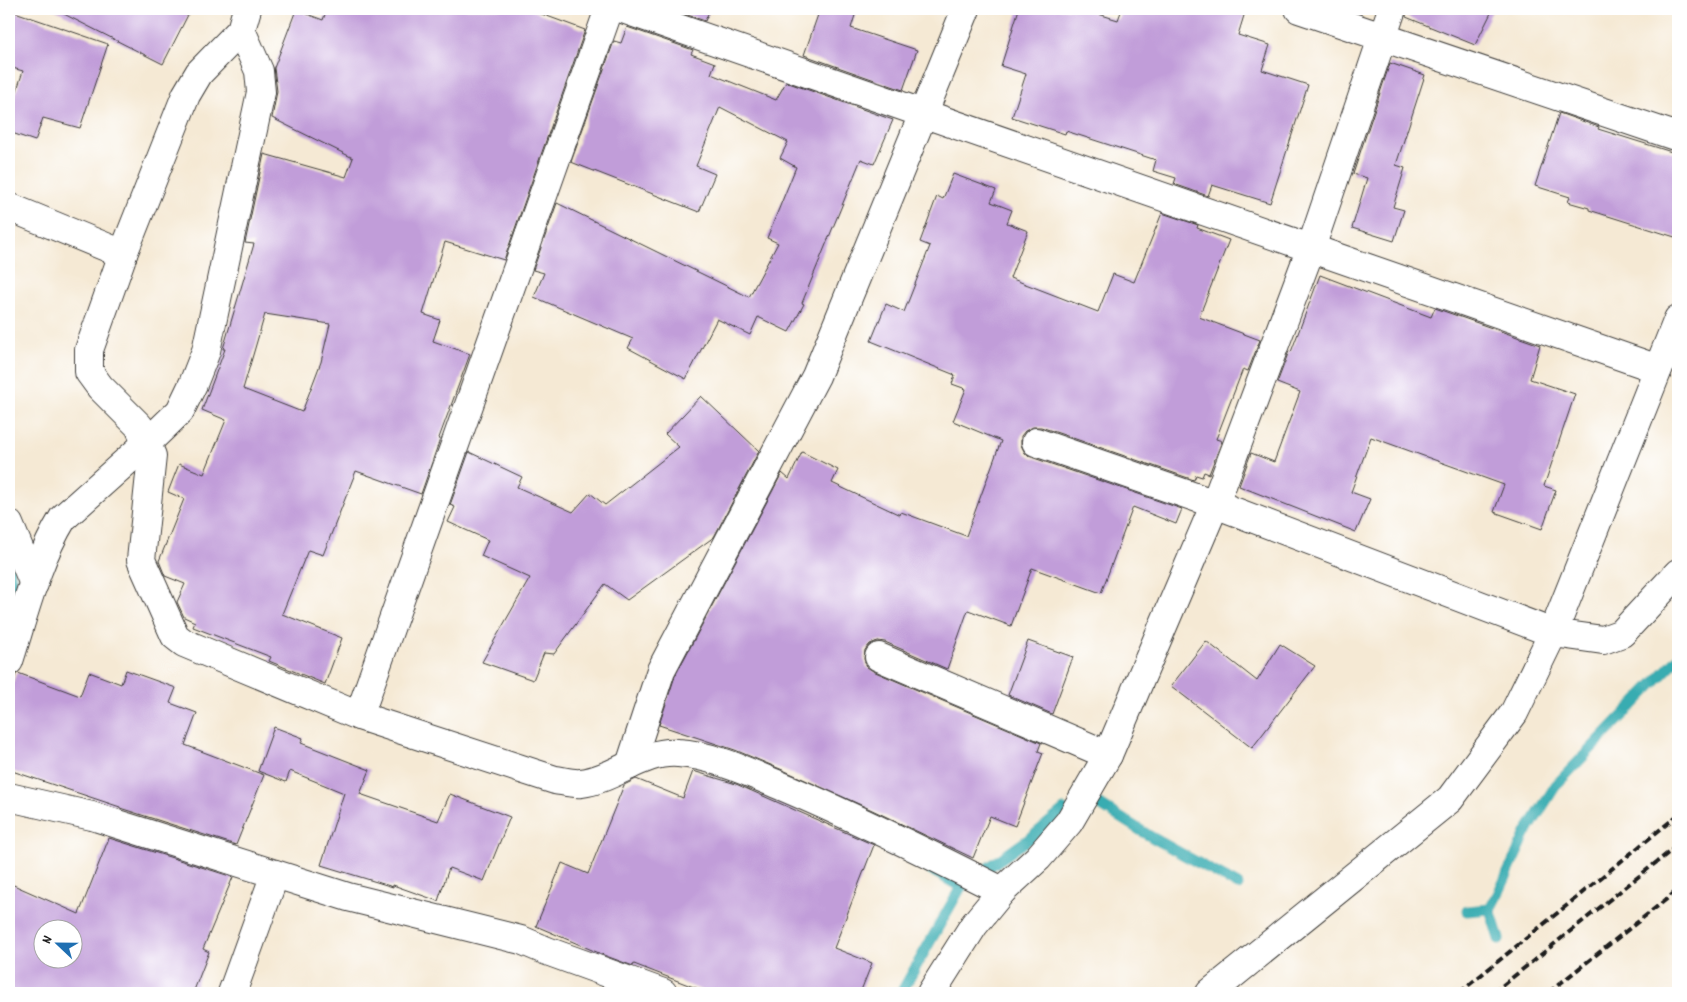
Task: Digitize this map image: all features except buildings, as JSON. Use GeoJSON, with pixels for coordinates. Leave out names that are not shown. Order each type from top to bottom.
{"type":"FeatureCollection","features":[{"type":"Feature","properties":{"kind":"street"},"geometry":{"type":"LineString","coordinates":[[359,716],[609,9]]}},
{"type":"Feature","properties":{"kind":"street"},"geometry":{"type":"LineString","coordinates":[[623,9],[1658,369]]}},
{"type":"Feature","properties":{"kind":"street"},"geometry":{"type":"LineString","coordinates":[[630,765],[661,670],[816,376],[966,9]]}},
{"type":"Feature","properties":{"kind":"street"},"geometry":{"type":"LineString","coordinates":[[1299,9],[1678,137]]}},
{"type":"Feature","properties":{"kind":"street"},"geometry":{"type":"LineString","coordinates":[[931,993],[974,925],[1002,892],[1038,858],[1069,822],[1108,756],[1215,504],[1311,248],[1392,9]]}},
{"type":"Feature","properties":{"kind":"street"},"geometry":{"type":"LineString","coordinates":[[244,19],[199,73],[186,95],[123,254],[89,350],[89,372],[100,387],[140,426],[148,442],[152,456],[142,560],[174,636],[184,643],[359,716],[555,780],[580,783],[610,775],[648,757],[663,753],[678,753],[712,759],[822,803],[1002,892]]}},
{"type":"Feature","properties":{"kind":"street"},"geometry":{"type":"LineString","coordinates":[[9,661],[49,544],[63,518],[180,411],[206,351],[261,92],[258,71],[244,19]]}},
{"type":"Feature","properties":{"kind":"street"},"geometry":{"type":"LineString","coordinates":[[9,207],[123,254]]}},
{"type":"Feature","properties":{"kind":"street"},"geometry":{"type":"LineString","coordinates":[[1210,993],[1450,799],[1514,713],[1553,632],[1678,319]]}},
{"type":"Feature","properties":{"kind":"street"},"geometry":{"type":"LineString","coordinates":[[1036,442],[1215,504],[1553,632],[1603,640],[1622,633],[1678,573]]}},
{"type":"Feature","properties":{"kind":"street"},"geometry":{"type":"LineString","coordinates":[[9,524],[34,584]]}},
{"type":"Feature","properties":{"kind":"street"},"geometry":{"type":"LineString","coordinates":[[879,657],[1108,756]]}},
{"type":"Feature","properties":{"kind":"street"},"geometry":{"type":"LineString","coordinates":[[9,797],[92,816],[348,897],[521,940],[663,993]]}},
{"type":"Feature","properties":{"kind":"street"},"geometry":{"type":"LineString","coordinates":[[232,993],[275,874]]}},
{"type":"Feature","properties":{"kind":"waterway"},"geometry":{"type":"LineString","coordinates":[[9,569],[18,609]]}},
{"type":"Feature","properties":{"kind":"waterway"},"geometry":{"type":"LineString","coordinates":[[1499,939],[1490,909],[1526,833],[1556,785],[1678,658]]}},
{"type":"Feature","properties":{"kind":"waterway"},"geometry":{"type":"LineString","coordinates":[[1083,801],[1100,805],[1148,835],[1238,885]]}},
{"type":"Feature","properties":{"kind":"waterway"},"geometry":{"type":"LineString","coordinates":[[901,993],[961,887],[1033,836],[1064,810]]}},
{"type":"Feature","properties":{"kind":"waterway"},"geometry":{"type":"LineString","coordinates":[[926,867],[961,887]]}},
{"type":"Feature","properties":{"kind":"waterway"},"geometry":{"type":"LineString","coordinates":[[1467,911],[1490,909]]}},
{"type":"Feature","properties":{"kind":"railway"},"geometry":{"type":"LineString","coordinates":[[1459,993],[1678,815]]}},
{"type":"Feature","properties":{"kind":"railway"},"geometry":{"type":"LineString","coordinates":[[1493,993],[1678,845]]}},
{"type":"Feature","properties":{"kind":"railway"},"geometry":{"type":"LineString","coordinates":[[1548,993],[1678,890]]}}]}
